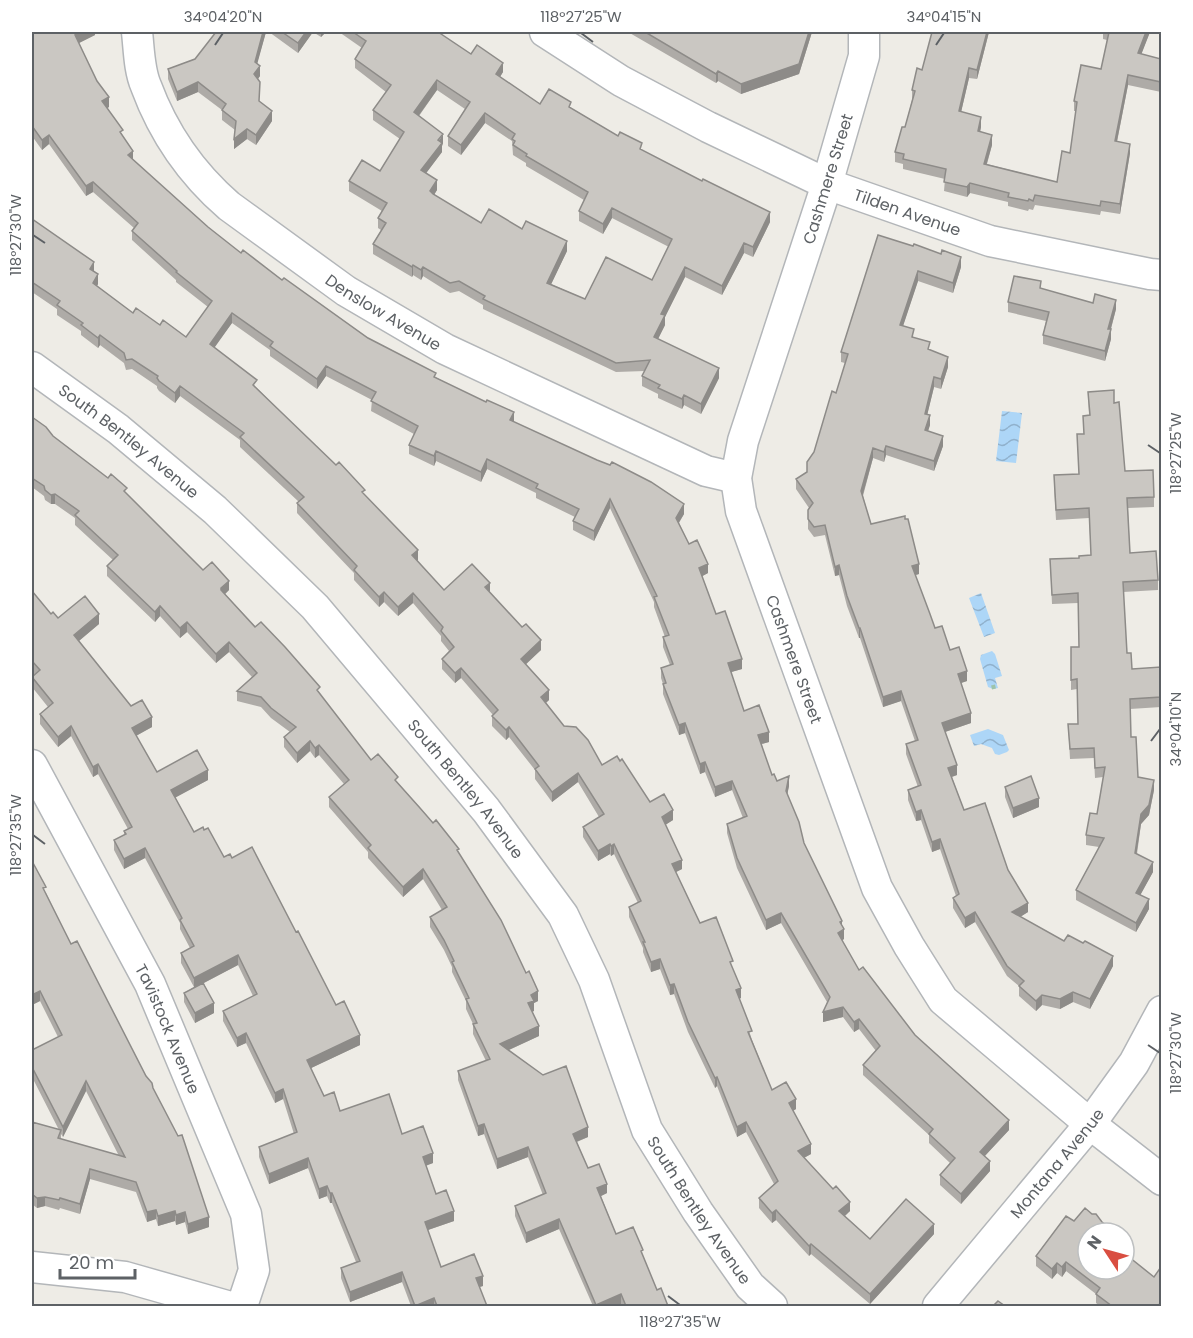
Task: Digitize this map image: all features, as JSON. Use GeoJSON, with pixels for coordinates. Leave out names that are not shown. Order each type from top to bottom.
{"type":"FeatureCollection","features":[{"type":"Feature","properties":{"kind":"street","name":"Denslow Avenue"},"geometry":{"type":"LineString","coordinates":[[137,32],[145,84],[175,145],[215,194],[229,206],[346,291],[445,349],[706,471],[736,478]]}},
{"type":"Feature","properties":{"kind":"street","name":"Tilden Avenue"},"geometry":{"type":"LineString","coordinates":[[545,32],[621,81],[708,127],[827,184],[990,241],[1161,275]]}},
{"type":"Feature","properties":{"kind":"street","name":"Cashmere Street"},"geometry":{"type":"LineString","coordinates":[[864,32],[864,56],[827,184],[743,441],[736,478],[741,511],[877,888],[909,946],[943,1000],[1090,1124],[1161,1179]]}},
{"type":"Feature","properties":{"kind":"street","name":"South Bentley Avenue"},"geometry":{"type":"LineString","coordinates":[[32,367],[118,429],[215,510],[315,607],[486,810],[563,915],[594,980],[647,1130],[698,1212],[750,1286],[772,1306]]}},
{"type":"Feature","properties":{"kind":"street","name":"Tavistock Avenue"},"geometry":{"type":"LineString","coordinates":[[32,765],[150,984],[246,1214],[254,1270],[242,1306]]}},
{"type":"Feature","properties":{"kind":"street","name":"Montana Avenue"},"geometry":{"type":"LineString","coordinates":[[938,1306],[1090,1124],[1134,1063],[1161,1011]]}},
{"type":"Feature","properties":{"kind":"street"},"geometry":{"type":"LineString","coordinates":[[32,1267],[125,1277],[226,1306]]}},
{"type":"Feature","properties":{"kind":"water"},"geometry":{"type":"Polygon","coordinates":[[[1002,411],[1022,413],[1016,463],[996,461],[1002,411]]]}},
{"type":"Feature","properties":{"kind":"water"},"geometry":{"type":"Polygon","coordinates":[[[981,593],[995,633],[984,637],[969,598],[981,593]]]}},
{"type":"Feature","properties":{"kind":"water"},"geometry":{"type":"Polygon","coordinates":[[[992,651],[1002,676],[995,678],[998,688],[993,689],[988,687],[980,659],[981,655],[992,651]]]}},
{"type":"Feature","properties":{"kind":"water"},"geometry":{"type":"Polygon","coordinates":[[[988,729],[1003,735],[1009,750],[1007,752],[999,755],[995,754],[992,748],[981,744],[974,746],[970,735],[988,729]]]}},
{"type":"Feature","properties":{"kind":"building"},"geometry":{"type":"Polygon","coordinates":[[[32,32],[82,32],[75,35],[97,81],[109,97],[102,101],[123,130],[120,132],[133,151],[128,155],[208,227],[241,253],[243,250],[282,280],[284,278],[368,338],[436,373],[434,377],[486,402],[487,400],[514,412],[510,420],[597,460],[610,465],[612,462],[651,482],[684,504],[676,518],[689,544],[697,540],[708,564],[699,568],[716,614],[725,611],[742,659],[728,663],[744,711],[759,705],[769,732],[758,735],[772,775],[774,774],[777,781],[789,776],[786,791],[799,822],[804,843],[842,921],[840,922],[844,929],[838,933],[859,970],[863,967],[915,1035],[1009,1120],[980,1152],[990,1161],[961,1194],[940,1175],[955,1158],[929,1134],[933,1129],[863,1065],[880,1046],[859,1019],[854,1022],[843,1007],[823,1012],[830,997],[781,913],[766,920],[737,858],[727,824],[747,816],[732,781],[715,787],[705,762],[700,764],[685,723],[679,725],[663,684],[666,683],[661,668],[673,664],[663,637],[669,635],[654,597],[657,596],[610,499],[594,531],[573,521],[579,509],[536,488],[538,484],[487,459],[481,472],[436,451],[434,456],[409,445],[418,426],[371,401],[376,392],[326,366],[317,379],[270,346],[273,342],[232,313],[210,344],[257,380],[253,385],[336,465],[339,462],[365,490],[362,492],[418,550],[412,555],[444,590],[472,564],[490,583],[485,587],[522,627],[526,624],[541,640],[521,659],[549,690],[541,697],[564,726],[576,727],[588,740],[602,765],[617,756],[620,761],[622,759],[650,802],[664,794],[673,810],[662,817],[682,860],[672,864],[700,923],[716,917],[741,988],[736,990],[752,1031],[748,1032],[772,1090],[786,1082],[796,1099],[789,1103],[811,1144],[798,1151],[833,1189],[836,1186],[850,1202],[839,1211],[870,1239],[906,1199],[934,1224],[870,1294],[811,1244],[809,1246],[776,1210],[772,1213],[759,1198],[778,1181],[746,1122],[737,1127],[717,1077],[715,1078],[688,1022],[674,984],[670,985],[660,959],[651,962],[643,942],[645,942],[629,907],[641,901],[614,844],[598,851],[583,827],[604,814],[578,773],[552,792],[535,769],[539,766],[509,727],[506,730],[492,716],[498,710],[461,668],[455,673],[442,659],[454,647],[441,631],[443,627],[413,593],[398,607],[384,592],[379,597],[354,570],[357,566],[297,503],[304,497],[240,437],[244,433],[180,386],[175,393],[159,381],[158,376],[132,359],[126,360],[124,353],[100,335],[98,338],[81,325],[83,323],[57,305],[60,301],[32,282],[32,219],[94,262],[90,269],[98,274],[93,283],[133,313],[136,308],[160,325],[163,320],[186,337],[212,301],[176,272],[132,231],[138,223],[93,182],[86,186],[49,135],[42,140],[32,126],[32,32]]]}},
{"type":"Feature","properties":{"kind":"building"},"geometry":{"type":"Polygon","coordinates":[[[216,32],[263,32],[255,62],[260,66],[254,74],[260,82],[259,101],[272,111],[256,135],[247,129],[234,139],[236,121],[222,110],[226,104],[198,82],[177,92],[168,69],[195,59],[216,32]]]}},
{"type":"Feature","properties":{"kind":"building"},"geometry":{"type":"Polygon","coordinates":[[[282,32],[306,32],[298,43],[282,32]]]}},
{"type":"Feature","properties":{"kind":"building"},"geometry":{"type":"Polygon","coordinates":[[[353,32],[438,32],[471,54],[477,45],[503,63],[496,74],[540,104],[549,89],[571,102],[569,107],[618,136],[620,132],[642,143],[640,149],[770,212],[753,247],[744,243],[722,286],[685,267],[661,314],[665,315],[654,337],[719,368],[701,404],[684,395],[682,399],[658,388],[660,385],[642,376],[650,360],[616,363],[483,299],[485,296],[459,281],[450,283],[423,267],[421,270],[413,265],[412,267],[373,244],[386,223],[378,218],[387,203],[349,181],[362,160],[380,171],[404,132],[373,110],[391,85],[355,59],[366,41],[353,32]],[[437,80],[414,112],[443,134],[438,140],[442,143],[421,170],[437,180],[430,191],[433,194],[481,223],[489,209],[522,229],[526,221],[567,241],[547,283],[585,299],[606,257],[652,280],[672,239],[612,208],[603,224],[579,211],[588,192],[526,156],[527,154],[513,145],[515,141],[512,139],[515,134],[485,113],[461,145],[448,136],[470,102],[437,80]]]}},
{"type":"Feature","properties":{"kind":"building"},"geometry":{"type":"Polygon","coordinates":[[[645,32],[809,32],[799,64],[741,84],[718,71],[716,74],[645,32]]]}},
{"type":"Feature","properties":{"kind":"building"},"geometry":{"type":"Polygon","coordinates":[[[932,32],[987,32],[977,70],[969,68],[959,111],[981,117],[978,131],[992,135],[984,164],[1057,182],[1062,151],[1070,153],[1077,102],[1074,101],[1081,65],[1101,69],[1109,32],[1146,32],[1138,53],[1161,59],[1161,82],[1128,75],[1115,141],[1130,144],[1120,204],[1101,201],[1100,206],[1035,195],[1033,201],[1008,197],[1009,193],[970,183],[967,187],[944,182],[946,169],[903,159],[904,154],[895,152],[915,91],[912,90],[917,68],[922,70],[932,32]]]}},
{"type":"Feature","properties":{"kind":"building"},"geometry":{"type":"Polygon","coordinates":[[[878,235],[941,254],[942,250],[961,257],[953,283],[918,271],[900,325],[914,329],[912,337],[930,342],[928,349],[948,357],[941,379],[934,377],[925,414],[930,415],[925,430],[943,436],[934,461],[886,446],[884,452],[873,448],[861,491],[871,524],[905,516],[905,519],[908,519],[919,564],[912,566],[935,628],[942,626],[950,650],[959,647],[967,671],[958,674],[971,713],[942,723],[957,765],[948,768],[964,810],[985,803],[1008,870],[1028,903],[1012,912],[1064,941],[1068,935],[1113,956],[1090,999],[1073,992],[1060,999],[1042,995],[1036,1001],[1019,986],[1024,981],[1007,966],[975,912],[965,918],[953,898],[959,894],[940,839],[932,842],[921,810],[916,812],[908,790],[921,785],[906,744],[918,740],[901,691],[883,697],[847,596],[839,565],[835,567],[825,525],[814,527],[808,519],[808,510],[813,503],[796,479],[807,472],[807,462],[814,452],[832,391],[836,393],[848,354],[841,352],[878,235]]]}},
{"type":"Feature","properties":{"kind":"building"},"geometry":{"type":"Polygon","coordinates":[[[1014,276],[1041,281],[1040,288],[1093,303],[1095,294],[1116,300],[1105,351],[1043,335],[1049,312],[1008,302],[1014,276]]]}},
{"type":"Feature","properties":{"kind":"building"},"geometry":{"type":"Polygon","coordinates":[[[1114,390],[1114,403],[1119,402],[1125,471],[1153,470],[1154,497],[1127,498],[1130,553],[1156,551],[1158,580],[1123,582],[1127,653],[1131,653],[1132,669],[1161,667],[1161,697],[1130,699],[1131,737],[1136,737],[1138,777],[1154,780],[1149,805],[1141,814],[1135,853],[1153,862],[1136,893],[1149,899],[1136,923],[1076,890],[1104,838],[1086,835],[1090,813],[1097,814],[1105,767],[1095,768],[1094,748],[1070,749],[1068,724],[1078,724],[1077,679],[1071,680],[1071,647],[1079,647],[1078,593],[1052,595],[1050,559],[1079,558],[1079,556],[1091,555],[1089,508],[1056,510],[1054,475],[1079,474],[1077,434],[1084,434],[1083,416],[1090,415],[1088,392],[1114,390]]]}},
{"type":"Feature","properties":{"kind":"building"},"geometry":{"type":"Polygon","coordinates":[[[32,417],[108,478],[111,474],[127,488],[124,491],[203,570],[212,562],[229,581],[221,590],[255,627],[261,622],[285,647],[320,687],[317,690],[371,760],[378,754],[398,777],[395,780],[433,823],[436,820],[459,849],[457,850],[501,920],[526,973],[529,971],[538,991],[531,995],[534,1001],[528,1003],[539,1026],[500,1044],[543,1075],[566,1066],[588,1127],[573,1134],[588,1168],[599,1164],[607,1184],[597,1188],[616,1234],[633,1227],[657,1290],[661,1288],[668,1306],[626,1306],[621,1294],[596,1305],[559,1219],[526,1233],[515,1206],[546,1193],[528,1147],[497,1159],[484,1124],[478,1126],[458,1071],[490,1059],[473,1024],[477,1023],[466,999],[469,998],[452,962],[454,961],[430,917],[447,907],[423,869],[403,887],[368,848],[371,845],[329,797],[349,780],[319,745],[315,748],[310,741],[297,753],[284,737],[296,727],[271,708],[261,697],[237,691],[257,673],[229,642],[216,654],[187,622],[180,628],[160,606],[155,612],[107,566],[118,555],[75,515],[79,511],[55,494],[51,495],[44,486],[32,478],[32,417]]]}},
{"type":"Feature","properties":{"kind":"building"},"geometry":{"type":"Polygon","coordinates":[[[32,591],[51,614],[53,612],[58,618],[85,596],[99,614],[74,635],[131,706],[142,700],[152,717],[132,728],[157,772],[197,750],[208,770],[171,790],[194,832],[203,827],[204,830],[208,828],[224,857],[230,854],[232,858],[252,847],[336,1005],[344,1001],[360,1035],[307,1060],[324,1096],[334,1092],[340,1111],[389,1094],[402,1134],[423,1126],[433,1153],[423,1157],[436,1194],[446,1190],[454,1211],[425,1222],[441,1267],[474,1254],[483,1276],[476,1278],[487,1306],[437,1306],[434,1298],[415,1306],[402,1272],[350,1292],[341,1268],[360,1261],[332,1193],[327,1186],[319,1189],[308,1158],[269,1174],[259,1147],[297,1132],[283,1089],[275,1093],[246,1033],[237,1038],[223,1011],[257,994],[238,955],[194,978],[181,953],[194,946],[145,848],[124,859],[114,840],[126,834],[124,831],[132,827],[98,764],[93,767],[71,726],[58,737],[40,714],[53,703],[32,677],[40,670],[32,661],[32,591]]]}},
{"type":"Feature","properties":{"kind":"building"},"geometry":{"type":"Polygon","coordinates":[[[1031,776],[1039,798],[1013,808],[1005,787],[1031,776]]]}},
{"type":"Feature","properties":{"kind":"building"},"geometry":{"type":"Polygon","coordinates":[[[32,861],[71,944],[77,941],[178,1136],[182,1135],[209,1217],[188,1224],[185,1212],[176,1215],[175,1211],[158,1216],[156,1210],[147,1212],[136,1182],[90,1169],[80,1204],[60,1198],[59,1200],[37,1198],[32,1194],[32,1122],[61,1130],[58,1138],[125,1157],[86,1081],[63,1127],[32,1067],[32,1050],[62,1035],[40,991],[32,995],[32,861]]]}},
{"type":"Feature","properties":{"kind":"building"},"geometry":{"type":"Polygon","coordinates":[[[203,983],[214,1003],[195,1013],[184,993],[203,983]]]}},
{"type":"Feature","properties":{"kind":"building"},"geometry":{"type":"Polygon","coordinates":[[[1085,1208],[1092,1214],[1096,1214],[1101,1221],[1076,1221],[1076,1270],[1066,1262],[1062,1267],[1057,1263],[1052,1269],[1036,1256],[1066,1216],[1074,1221],[1085,1208]]]}},
{"type":"Feature","properties":{"kind":"building"},"geometry":{"type":"Polygon","coordinates":[[[1136,1263],[1154,1277],[1161,1267],[1161,1302],[1158,1306],[1112,1306],[1096,1294],[1100,1288],[1091,1281],[1136,1281],[1136,1263]]]}},
{"type":"Feature","properties":{"kind":"building"},"geometry":{"type":"Polygon","coordinates":[[[998,1301],[1005,1306],[993,1306],[998,1301]]]}}]}
